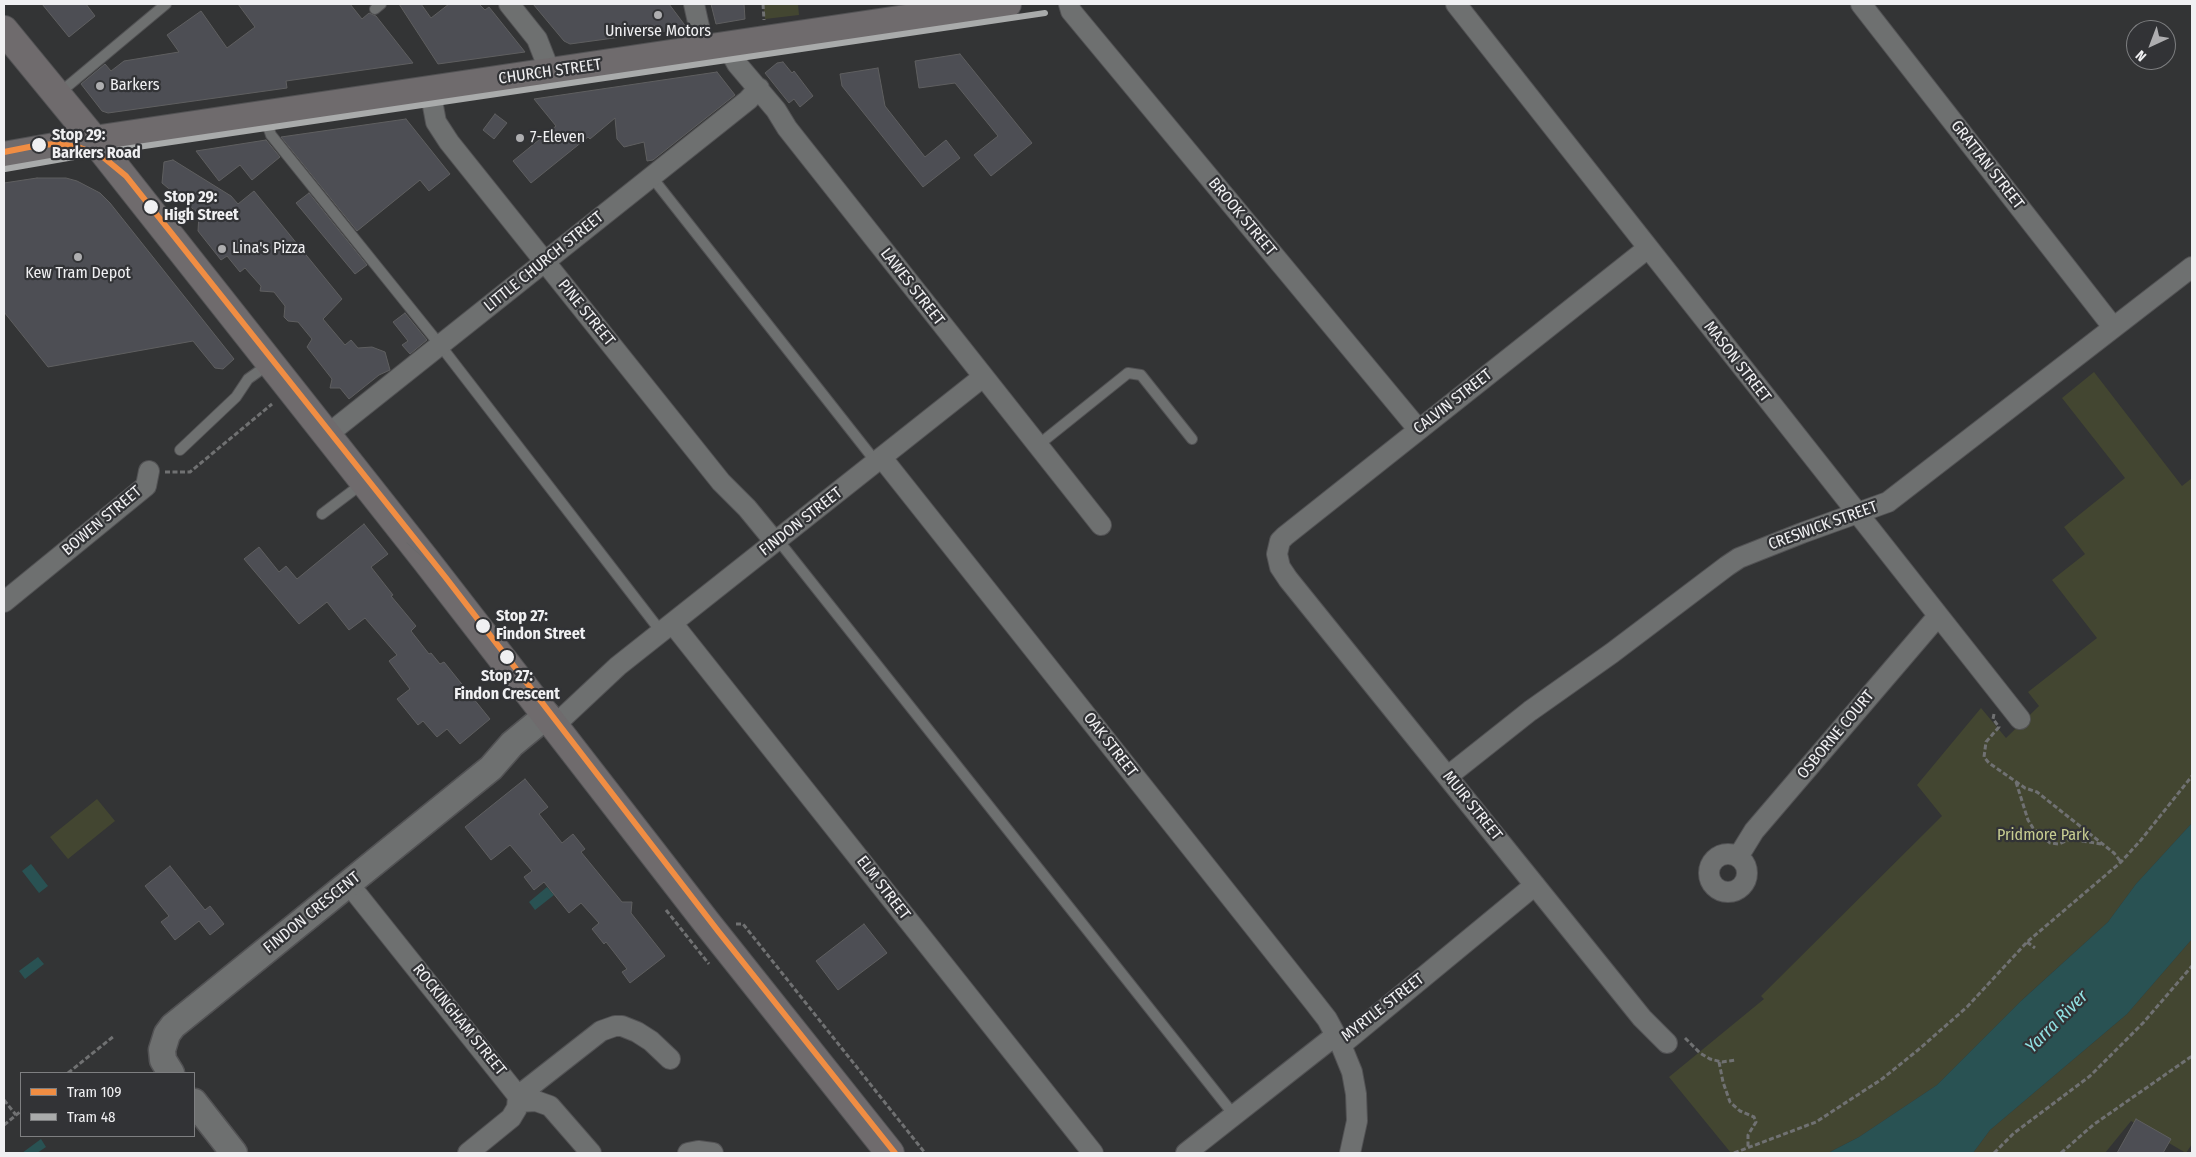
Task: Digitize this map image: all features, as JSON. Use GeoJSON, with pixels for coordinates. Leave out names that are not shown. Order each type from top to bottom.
{"type":"FeatureCollection","features":[{"type":"Feature","properties":{"kind":"main road","name":"CHURCH STREET"},"geometry":{"type":"LineString","coordinates":[[4,156],[94,140],[1007,4]]}},
{"type":"Feature","properties":{"kind":"main road"},"geometry":{"type":"LineString","coordinates":[[4,30],[56,96],[94,140],[327,435],[551,720],[707,923],[890,1153]]}},
{"type":"Feature","properties":{"kind":"street"},"geometry":{"type":"LineString","coordinates":[[509,4],[537,39],[550,72]]}},
{"type":"Feature","properties":{"kind":"street","name":"LAWES STREET"},"geometry":{"type":"LineString","coordinates":[[694,4],[716,48],[737,64],[759,88],[776,110],[786,128],[1101,525]]}},
{"type":"Feature","properties":{"kind":"street","name":"BROOK STREET"},"geometry":{"type":"LineString","coordinates":[[1069,4],[1071,11],[1418,429]]}},
{"type":"Feature","properties":{"kind":"street","name":"MASON STREET"},"geometry":{"type":"LineString","coordinates":[[1456,4],[1857,515],[2020,719]]}},
{"type":"Feature","properties":{"kind":"street","name":"GRATTAN STREET"},"geometry":{"type":"LineString","coordinates":[[1861,4],[2113,327]]}},
{"type":"Feature","properties":{"kind":"street","name":"LITTLE CHURCH STREET"},"geometry":{"type":"LineString","coordinates":[[327,435],[748,100],[759,88]]}},
{"type":"Feature","properties":{"kind":"street","name":"PINE STREET"},"geometry":{"type":"LineString","coordinates":[[430,90],[434,115],[444,136],[721,482],[747,508],[773,544]]}},
{"type":"Feature","properties":{"kind":"street","name":"CALVIN STREET"},"geometry":{"type":"LineString","coordinates":[[1280,567],[1278,547],[1285,536],[1648,248]]}},
{"type":"Feature","properties":{"kind":"street","name":"CRESWICK STREET"},"geometry":{"type":"LineString","coordinates":[[1448,776],[1530,711],[1634,637],[1727,566],[1740,558],[1802,533],[1857,515],[1888,502],[1900,494],[2192,267]]}},
{"type":"Feature","properties":{"kind":"street","name":"FINDON STREET"},"geometry":{"type":"LineString","coordinates":[[551,720],[983,376]]}},
{"type":"Feature","properties":{"kind":"street","name":"OAK STREET"},"geometry":{"type":"LineString","coordinates":[[879,460],[1326,1019],[1338,1040],[1352,1072],[1356,1094],[1357,1121],[1350,1153]]}},
{"type":"Feature","properties":{"kind":"street","name":"BOWEN STREET"},"geometry":{"type":"LineString","coordinates":[[4,602],[146,486],[150,471]]}},
{"type":"Feature","properties":{"kind":"street","name":"MUIR STREET"},"geometry":{"type":"LineString","coordinates":[[1280,567],[1642,1018],[1674,1039]]}},
{"type":"Feature","properties":{"kind":"street","name":"OSBORNE COURT"},"geometry":{"type":"LineString","coordinates":[[1738,857],[1754,831],[1938,616]]}},
{"type":"Feature","properties":{"kind":"street","name":"ELM STREET"},"geometry":{"type":"LineString","coordinates":[[667,628],[1092,1153]]}},
{"type":"Feature","properties":{"kind":"street","name":"FINDON CRESCENT"},"geometry":{"type":"LineString","coordinates":[[170,1072],[163,1060],[162,1050],[167,1034],[173,1026],[491,768],[519,753],[551,720]]}},
{"type":"Feature","properties":{"kind":"street","name":"ROCKINGHAM STREET"},"geometry":{"type":"LineString","coordinates":[[348,883],[518,1099]]}},
{"type":"Feature","properties":{"kind":"street","name":"MYRTLE STREET"},"geometry":{"type":"LineString","coordinates":[[1186,1153],[1234,1115],[1338,1040],[1535,885]]}},
{"type":"Feature","properties":{"kind":"street"},"geometry":{"type":"LineString","coordinates":[[518,1099],[601,1031],[615,1026],[622,1026],[637,1032],[651,1041],[670,1059]]}},
{"type":"Feature","properties":{"kind":"street"},"geometry":{"type":"LineString","coordinates":[[468,1153],[511,1118],[518,1108],[518,1099]]}},
{"type":"Feature","properties":{"kind":"street"},"geometry":{"type":"LineString","coordinates":[[518,1099],[536,1101],[550,1106],[591,1153]]}},
{"type":"Feature","properties":{"kind":"street"},"geometry":{"type":"LineString","coordinates":[[195,1103],[234,1153]]}},
{"type":"Feature","properties":{"kind":"street"},"geometry":{"type":"LineString","coordinates":[[688,1153],[713,1153]]}},
{"type":"Feature","properties":{"kind":"lane"},"geometry":{"type":"LineString","coordinates":[[56,96],[166,4]]}},
{"type":"Feature","properties":{"kind":"lane"},"geometry":{"type":"LineString","coordinates":[[264,115],[268,131],[667,628]]}},
{"type":"Feature","properties":{"kind":"lane"},"geometry":{"type":"LineString","coordinates":[[651,176],[879,460]]}},
{"type":"Feature","properties":{"kind":"lane"},"geometry":{"type":"LineString","coordinates":[[180,450],[236,397],[248,379],[270,363]]}},
{"type":"Feature","properties":{"kind":"lane"},"geometry":{"type":"LineString","coordinates":[[1037,446],[1128,373],[1141,374],[1192,439]]}},
{"type":"Feature","properties":{"kind":"lane"},"geometry":{"type":"LineString","coordinates":[[322,514],[364,482]]}},
{"type":"Feature","properties":{"kind":"lane"},"geometry":{"type":"LineString","coordinates":[[773,544],[1234,1115]]}},
{"type":"Feature","properties":{"kind":"path","name":"BOWEN STREET"},"geometry":{"type":"LineString","coordinates":[[150,471],[190,472],[272,404]]}},
{"type":"Feature","properties":{"kind":"path"},"geometry":{"type":"LineString","coordinates":[[2000,695],[1993,719],[1999,727],[1986,742],[1984,757],[2025,788],[2037,792],[2103,844],[2121,862]]}},
{"type":"Feature","properties":{"kind":"path"},"geometry":{"type":"LineString","coordinates":[[1734,1153],[1816,1122],[1882,1080],[1967,1007],[2027,942],[2121,862],[2192,776]]}},
{"type":"Feature","properties":{"kind":"path"},"geometry":{"type":"LineString","coordinates":[[2016,782],[2028,820],[2033,828],[2050,843],[2059,844],[2070,839],[2103,844]]}},
{"type":"Feature","properties":{"kind":"path"},"geometry":{"type":"LineString","coordinates":[[743,924],[924,1153]]}},
{"type":"Feature","properties":{"kind":"path"},"geometry":{"type":"LineString","coordinates":[[2027,942],[2035,948]]}},
{"type":"Feature","properties":{"kind":"path"},"geometry":{"type":"LineString","coordinates":[[1994,1153],[2014,1133],[2090,1076],[2142,1023],[2192,966]]}},
{"type":"Feature","properties":{"kind":"path"},"geometry":{"type":"LineString","coordinates":[[69,1072],[114,1036]]}},
{"type":"Feature","properties":{"kind":"path"},"geometry":{"type":"LineString","coordinates":[[1674,1039],[1719,1062],[1736,1060]]}},
{"type":"Feature","properties":{"kind":"path"},"geometry":{"type":"LineString","coordinates":[[2061,1153],[2093,1125],[2192,1056]]}},
{"type":"Feature","properties":{"kind":"path"},"geometry":{"type":"LineString","coordinates":[[1719,1062],[1730,1102],[1754,1117],[1756,1122],[1748,1135],[1748,1147]]}},
{"type":"Feature","properties":{"kind":"path"},"geometry":{"type":"LineString","coordinates":[[4,1100],[16,1115]]}},
{"type":"Feature","properties":{"kind":"path"},"geometry":{"type":"LineString","coordinates":[[4,1125],[20,1112]]}},
{"type":"Feature","properties":{"kind":"green space"},"geometry":{"type":"Polygon","coordinates":[[[763,4],[798,4],[799,15],[765,19],[763,4]]]}},
{"type":"Feature","properties":{"kind":"green space","name":"Pridmore Park"},"geometry":{"type":"Polygon","coordinates":[[[2094,372],[2182,486],[2192,478],[2192,823],[2136,884],[2108,922],[2023,999],[1937,1085],[1859,1137],[1828,1153],[1731,1153],[1669,1077],[1764,999],[1761,996],[1942,816],[1917,785],[1981,708],[2006,738],[2039,706],[2028,692],[2097,638],[2052,580],[2085,554],[2064,527],[2125,478],[2062,398],[2094,372]]]}},
{"type":"Feature","properties":{"kind":"green space"},"geometry":{"type":"Polygon","coordinates":[[[97,799],[115,821],[68,859],[50,837],[97,799]]]}},
{"type":"Feature","properties":{"kind":"green space"},"geometry":{"type":"Polygon","coordinates":[[[2192,939],[2192,1144],[2186,1153],[2131,1121],[2105,1153],[1973,1153],[1990,1130],[2127,1014],[2192,939]]]}},
{"type":"Feature","properties":{"kind":"water","name":"Yarra River"},"geometry":{"type":"Polygon","coordinates":[[[2192,823],[2192,939],[2127,1014],[1990,1130],[1973,1153],[1828,1153],[1859,1137],[1937,1085],[2021,1001],[2108,922],[2136,884],[2192,823]]]}},
{"type":"Feature","properties":{"kind":"water"},"geometry":{"type":"Polygon","coordinates":[[[31,864],[48,886],[39,893],[22,871],[31,864]]]}},
{"type":"Feature","properties":{"kind":"water"},"geometry":{"type":"Polygon","coordinates":[[[547,887],[554,895],[535,910],[529,902],[547,887]]]}},
{"type":"Feature","properties":{"kind":"water"},"geometry":{"type":"Polygon","coordinates":[[[38,957],[44,964],[25,979],[19,971],[38,957]]]}},
{"type":"Feature","properties":{"kind":"water"},"geometry":{"type":"Polygon","coordinates":[[[41,1139],[46,1147],[37,1153],[22,1153],[41,1139]]]}},
{"type":"Feature","properties":{"kind":"building"},"geometry":{"type":"Polygon","coordinates":[[[42,4],[86,4],[95,16],[69,37],[42,4]]]}},
{"type":"Feature","properties":{"kind":"building"},"geometry":{"type":"Polygon","coordinates":[[[238,4],[350,4],[362,19],[369,13],[376,16],[413,63],[286,81],[287,88],[108,113],[102,111],[81,84],[105,64],[111,71],[124,61],[179,52],[167,35],[201,11],[227,48],[255,27],[238,4]]]}},
{"type":"Feature","properties":{"kind":"building"},"geometry":{"type":"Polygon","coordinates":[[[399,4],[421,4],[431,18],[449,4],[479,4],[485,10],[489,7],[525,52],[438,64],[399,4]]]}},
{"type":"Feature","properties":{"kind":"building"},"geometry":{"type":"Polygon","coordinates":[[[533,4],[669,4],[687,28],[570,44],[564,41],[533,4]]]}},
{"type":"Feature","properties":{"kind":"building"},"geometry":{"type":"Polygon","coordinates":[[[711,4],[744,4],[745,19],[716,24],[711,4]]]}},
{"type":"Feature","properties":{"kind":"building"},"geometry":{"type":"Polygon","coordinates":[[[960,54],[1032,143],[991,176],[974,155],[998,136],[955,83],[919,88],[915,61],[960,54]]]}},
{"type":"Feature","properties":{"kind":"building"},"geometry":{"type":"Polygon","coordinates":[[[783,62],[792,73],[794,71],[813,96],[800,107],[794,99],[789,103],[765,73],[777,63],[783,62]]]}},
{"type":"Feature","properties":{"kind":"building"},"geometry":{"type":"Polygon","coordinates":[[[878,68],[885,106],[925,157],[946,140],[960,158],[923,187],[842,86],[840,74],[878,68]]]}},
{"type":"Feature","properties":{"kind":"building"},"geometry":{"type":"Polygon","coordinates":[[[717,72],[735,95],[653,160],[647,161],[644,142],[624,147],[617,139],[615,118],[531,183],[513,161],[556,126],[534,99],[717,72]]]}},
{"type":"Feature","properties":{"kind":"building"},"geometry":{"type":"Polygon","coordinates":[[[495,114],[507,123],[494,139],[483,130],[495,114]]]}},
{"type":"Feature","properties":{"kind":"building"},"geometry":{"type":"Polygon","coordinates":[[[406,119],[450,174],[429,191],[420,180],[357,231],[281,137],[406,119]]]}},
{"type":"Feature","properties":{"kind":"building"},"geometry":{"type":"Polygon","coordinates":[[[266,140],[280,157],[252,180],[240,165],[219,181],[196,151],[266,140]]]}},
{"type":"Feature","properties":{"kind":"building"},"geometry":{"type":"Polygon","coordinates":[[[173,160],[231,196],[238,204],[254,191],[342,299],[323,319],[345,345],[351,340],[358,348],[372,347],[385,352],[390,370],[379,375],[349,399],[340,388],[330,388],[332,379],[307,347],[312,339],[298,322],[288,321],[284,317],[285,306],[274,292],[260,291],[261,286],[245,268],[240,272],[227,256],[221,260],[198,231],[199,214],[162,183],[164,162],[173,160]]]}},
{"type":"Feature","properties":{"kind":"building","name":"Kew Tram Depot"},"geometry":{"type":"Polygon","coordinates":[[[37,178],[66,178],[77,181],[100,193],[234,359],[223,369],[215,368],[193,341],[48,367],[4,312],[4,183],[37,178]]]}},
{"type":"Feature","properties":{"kind":"building"},"geometry":{"type":"Polygon","coordinates":[[[309,193],[367,265],[355,274],[296,203],[309,193]]]}},
{"type":"Feature","properties":{"kind":"building"},"geometry":{"type":"Polygon","coordinates":[[[405,313],[427,340],[410,354],[402,345],[408,341],[393,322],[405,313]]]}},
{"type":"Feature","properties":{"kind":"building"},"geometry":{"type":"Polygon","coordinates":[[[364,524],[388,554],[371,567],[393,595],[391,596],[416,626],[411,631],[429,654],[431,653],[440,664],[444,662],[490,719],[460,744],[447,729],[437,737],[423,721],[418,725],[397,699],[410,689],[389,661],[397,655],[365,618],[349,630],[327,602],[299,624],[244,559],[259,547],[279,572],[286,566],[297,579],[364,524]]]}},
{"type":"Feature","properties":{"kind":"building"},"geometry":{"type":"Polygon","coordinates":[[[525,779],[548,807],[539,814],[562,843],[573,834],[585,849],[581,852],[622,902],[632,902],[631,913],[665,956],[630,983],[622,972],[627,969],[606,942],[604,944],[592,929],[599,923],[581,903],[569,913],[544,882],[534,890],[524,877],[532,871],[510,845],[491,860],[465,827],[525,779]]]}},
{"type":"Feature","properties":{"kind":"building"},"geometry":{"type":"Polygon","coordinates":[[[170,866],[205,910],[210,906],[224,924],[210,935],[199,921],[175,940],[161,922],[169,916],[145,886],[170,866]]]}},
{"type":"Feature","properties":{"kind":"building"},"geometry":{"type":"Polygon","coordinates":[[[864,924],[887,953],[838,990],[816,961],[864,924]]]}},
{"type":"Feature","properties":{"kind":"building"},"geometry":{"type":"Polygon","coordinates":[[[2136,1119],[2171,1139],[2163,1153],[2117,1153],[2136,1119]]]}},
{"type":"Feature","properties":{"kind":"tram line","name":"48"},"geometry":{"type":"LineString","coordinates":[[5,169],[97,153],[1045,13]]}},
{"type":"Feature","properties":{"kind":"tram line","name":"109"},"geometry":{"type":"LineString","coordinates":[[4,152],[39,145],[58,144],[78,147],[103,157],[126,176],[446,578],[718,931],[895,1153]]}},
{"type":"Feature","properties":{"kind":"tram line"},"geometry":{"type":"LineString","coordinates":[[407,543],[446,578]]}},
{"type":"Feature","properties":{"kind":"place","name":"Universe Motors"},"geometry":{"type":"Point","coordinates":[658,15]}},
{"type":"Feature","properties":{"kind":"place","name":"Barkers"},"geometry":{"type":"Point","coordinates":[100,86]}},
{"type":"Feature","properties":{"kind":"place","name":"7-Eleven"},"geometry":{"type":"Point","coordinates":[520,138]}},
{"type":"Feature","properties":{"kind":"place","name":"Stop 29: Barkers Road"},"geometry":{"type":"Point","coordinates":[39,145]}},
{"type":"Feature","properties":{"kind":"place","name":"Stop 29: High Street"},"geometry":{"type":"Point","coordinates":[151,207]}},
{"type":"Feature","properties":{"kind":"place","name":"Lina's Pizza"},"geometry":{"type":"Point","coordinates":[222,249]}},
{"type":"Feature","properties":{"kind":"place","name":"Kew Tram Depot"},"geometry":{"type":"Point","coordinates":[78,257]}},
{"type":"Feature","properties":{"kind":"place","name":"Stop 27: Findon Street"},"geometry":{"type":"Point","coordinates":[483,626]}},
{"type":"Feature","properties":{"kind":"place","name":"Stop 27: Findon Crescent"},"geometry":{"type":"Point","coordinates":[507,657]}}]}
